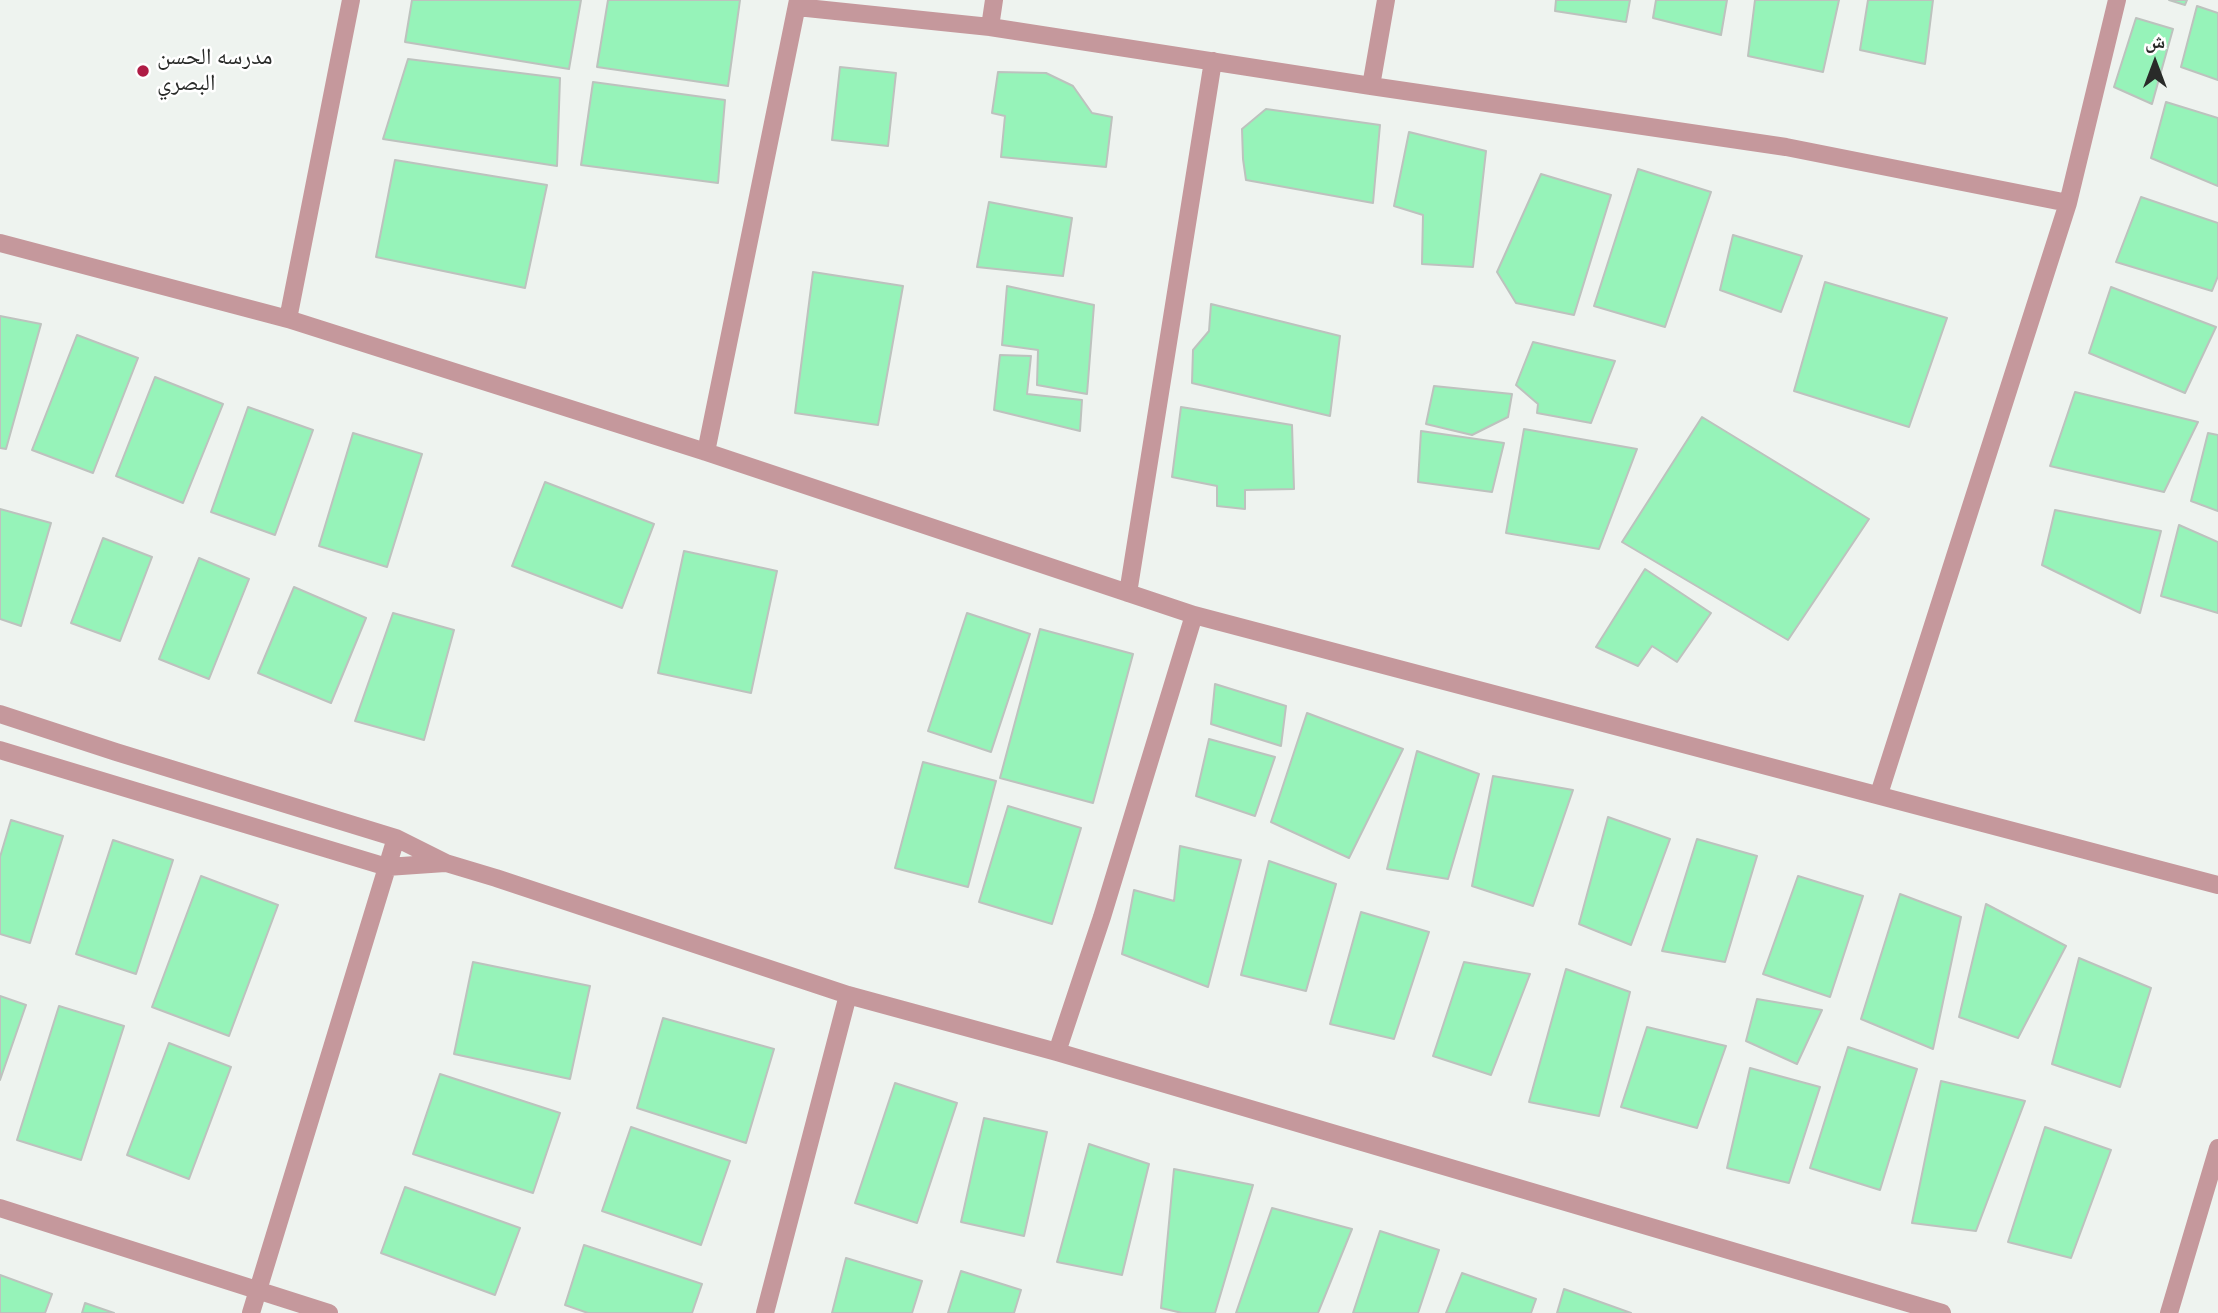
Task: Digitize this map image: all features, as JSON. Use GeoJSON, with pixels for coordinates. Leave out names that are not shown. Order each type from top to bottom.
{"type":"FeatureCollection","features":[{"type":"Feature","properties":{"kind":"street"},"geometry":{"type":"LineString","coordinates":[[288,319],[351,0]]}},
{"type":"Feature","properties":{"kind":"street"},"geometry":{"type":"LineString","coordinates":[[990,27],[994,0]]}},
{"type":"Feature","properties":{"kind":"street"},"geometry":{"type":"LineString","coordinates":[[1371,86],[1386,0]]}},
{"type":"Feature","properties":{"kind":"street"},"geometry":{"type":"LineString","coordinates":[[1879,794],[2068,203],[2117,0]]}},
{"type":"Feature","properties":{"kind":"street"},"geometry":{"type":"LineString","coordinates":[[706,452],[798,3],[990,27],[1786,147],[2068,203]]}},
{"type":"Feature","properties":{"kind":"street"},"geometry":{"type":"LineString","coordinates":[[1128,593],[1213,61]]}},
{"type":"Feature","properties":{"kind":"street"},"geometry":{"type":"LineString","coordinates":[[0,243],[288,319],[706,452],[1194,615],[2218,885]]}},
{"type":"Feature","properties":{"kind":"street"},"geometry":{"type":"LineString","coordinates":[[1057,1052],[1102,917],[1194,615]]}},
{"type":"Feature","properties":{"kind":"street"},"geometry":{"type":"LineString","coordinates":[[0,714],[396,838],[446,863],[848,995],[1057,1052],[1942,1313]]}},
{"type":"Feature","properties":{"kind":"street"},"geometry":{"type":"LineString","coordinates":[[0,750],[387,867],[446,863]]}},
{"type":"Feature","properties":{"kind":"street"},"geometry":{"type":"LineString","coordinates":[[251,1313],[396,838]]}},
{"type":"Feature","properties":{"kind":"street"},"geometry":{"type":"LineString","coordinates":[[765,1313],[848,995]]}},
{"type":"Feature","properties":{"kind":"street"},"geometry":{"type":"LineString","coordinates":[[2169,1313],[2218,1148]]}},
{"type":"Feature","properties":{"kind":"street"},"geometry":{"type":"LineString","coordinates":[[0,1208],[328,1313]]}},
{"type":"Feature","properties":{"kind":"building"},"geometry":{"type":"Polygon","coordinates":[[[412,0],[581,0],[569,69],[405,42],[412,0]]]}},
{"type":"Feature","properties":{"kind":"building"},"geometry":{"type":"Polygon","coordinates":[[[608,0],[740,0],[728,86],[597,67],[608,0]]]}},
{"type":"Feature","properties":{"kind":"building"},"geometry":{"type":"Polygon","coordinates":[[[1556,0],[1630,0],[1626,22],[1555,11],[1556,0]]]}},
{"type":"Feature","properties":{"kind":"building"},"geometry":{"type":"Polygon","coordinates":[[[1656,0],[1727,0],[1721,35],[1653,18],[1656,0]]]}},
{"type":"Feature","properties":{"kind":"building"},"geometry":{"type":"Polygon","coordinates":[[[1755,0],[1839,0],[1823,72],[1748,56],[1755,0]]]}},
{"type":"Feature","properties":{"kind":"building"},"geometry":{"type":"Polygon","coordinates":[[[1868,0],[1933,0],[1925,64],[1860,50],[1868,0]]]}},
{"type":"Feature","properties":{"kind":"building"},"geometry":{"type":"Polygon","coordinates":[[[2169,0],[2187,0],[2185,5],[2169,0]]]}},
{"type":"Feature","properties":{"kind":"building"},"geometry":{"type":"Polygon","coordinates":[[[2197,6],[2218,13],[2218,80],[2181,67],[2197,6]]]}},
{"type":"Feature","properties":{"kind":"building"},"geometry":{"type":"Polygon","coordinates":[[[2136,18],[2173,29],[2152,104],[2114,87],[2136,18]]]}},
{"type":"Feature","properties":{"kind":"building"},"geometry":{"type":"Polygon","coordinates":[[[408,59],[560,78],[557,166],[383,139],[408,59]]]}},
{"type":"Feature","properties":{"kind":"building"},"geometry":{"type":"Polygon","coordinates":[[[840,67],[896,73],[888,146],[832,140],[840,67]]]}},
{"type":"Feature","properties":{"kind":"building"},"geometry":{"type":"Polygon","coordinates":[[[998,72],[1046,73],[1073,86],[1092,113],[1112,117],[1106,167],[1001,157],[1005,116],[992,113],[998,72]]]}},
{"type":"Feature","properties":{"kind":"building"},"geometry":{"type":"Polygon","coordinates":[[[593,82],[725,100],[718,183],[581,165],[593,82]]]}},
{"type":"Feature","properties":{"kind":"building"},"geometry":{"type":"Polygon","coordinates":[[[2166,102],[2218,118],[2218,186],[2151,158],[2166,102]]]}},
{"type":"Feature","properties":{"kind":"building"},"geometry":{"type":"Polygon","coordinates":[[[1266,109],[1380,125],[1373,203],[1246,180],[1242,129],[1266,109]]]}},
{"type":"Feature","properties":{"kind":"building"},"geometry":{"type":"Polygon","coordinates":[[[1409,132],[1486,151],[1473,267],[1422,264],[1423,215],[1394,206],[1409,132]]]}},
{"type":"Feature","properties":{"kind":"building"},"geometry":{"type":"Polygon","coordinates":[[[395,160],[547,185],[525,288],[376,257],[395,160]]]}},
{"type":"Feature","properties":{"kind":"building"},"geometry":{"type":"Polygon","coordinates":[[[1638,169],[1711,192],[1665,327],[1594,306],[1638,169]]]}},
{"type":"Feature","properties":{"kind":"building"},"geometry":{"type":"Polygon","coordinates":[[[1541,174],[1611,195],[1574,315],[1516,303],[1497,272],[1541,174]]]}},
{"type":"Feature","properties":{"kind":"building"},"geometry":{"type":"Polygon","coordinates":[[[2141,197],[2218,223],[2218,276],[2212,291],[2116,262],[2141,197]]]}},
{"type":"Feature","properties":{"kind":"building"},"geometry":{"type":"Polygon","coordinates":[[[989,202],[1072,218],[1063,276],[977,267],[989,202]]]}},
{"type":"Feature","properties":{"kind":"building"},"geometry":{"type":"Polygon","coordinates":[[[1733,235],[1802,256],[1781,312],[1720,290],[1733,235]]]}},
{"type":"Feature","properties":{"kind":"building"},"geometry":{"type":"Polygon","coordinates":[[[813,272],[903,286],[878,425],[795,413],[813,272]]]}},
{"type":"Feature","properties":{"kind":"building"},"geometry":{"type":"Polygon","coordinates":[[[1825,282],[1947,318],[1909,427],[1794,391],[1825,282]]]}},
{"type":"Feature","properties":{"kind":"building"},"geometry":{"type":"Polygon","coordinates":[[[1007,286],[1094,305],[1087,394],[1037,385],[1038,350],[1002,345],[1007,286]]]}},
{"type":"Feature","properties":{"kind":"building"},"geometry":{"type":"Polygon","coordinates":[[[2111,287],[2216,327],[2185,393],[2089,353],[2111,287]]]}},
{"type":"Feature","properties":{"kind":"building"},"geometry":{"type":"Polygon","coordinates":[[[1211,304],[1340,336],[1330,416],[1192,383],[1193,350],[1209,331],[1211,304]]]}},
{"type":"Feature","properties":{"kind":"building"},"geometry":{"type":"Polygon","coordinates":[[[0,316],[41,324],[6,449],[0,448],[0,316]]]}},
{"type":"Feature","properties":{"kind":"building"},"geometry":{"type":"Polygon","coordinates":[[[77,335],[138,358],[93,473],[32,450],[77,335]]]}},
{"type":"Feature","properties":{"kind":"building"},"geometry":{"type":"Polygon","coordinates":[[[1533,342],[1615,361],[1591,423],[1537,413],[1538,404],[1516,385],[1533,342]]]}},
{"type":"Feature","properties":{"kind":"building"},"geometry":{"type":"Polygon","coordinates":[[[1000,355],[1031,356],[1027,394],[1082,400],[1080,431],[994,410],[1000,355]]]}},
{"type":"Feature","properties":{"kind":"building"},"geometry":{"type":"Polygon","coordinates":[[[155,377],[223,404],[183,503],[116,476],[155,377]]]}},
{"type":"Feature","properties":{"kind":"building"},"geometry":{"type":"Polygon","coordinates":[[[1434,386],[1512,394],[1508,417],[1472,435],[1426,424],[1434,386]]]}},
{"type":"Feature","properties":{"kind":"building"},"geometry":{"type":"Polygon","coordinates":[[[2075,392],[2198,422],[2164,492],[2050,466],[2075,392]]]}},
{"type":"Feature","properties":{"kind":"building"},"geometry":{"type":"Polygon","coordinates":[[[248,407],[313,430],[275,535],[211,512],[248,407]]]}},
{"type":"Feature","properties":{"kind":"building"},"geometry":{"type":"Polygon","coordinates":[[[1181,407],[1292,425],[1294,489],[1245,490],[1245,509],[1217,506],[1217,486],[1172,477],[1181,407]]]}},
{"type":"Feature","properties":{"kind":"building"},"geometry":{"type":"Polygon","coordinates":[[[1702,417],[1869,519],[1788,640],[1622,542],[1702,417]]]}},
{"type":"Feature","properties":{"kind":"building"},"geometry":{"type":"Polygon","coordinates":[[[1524,429],[1637,449],[1599,549],[1506,533],[1524,429]]]}},
{"type":"Feature","properties":{"kind":"building"},"geometry":{"type":"Polygon","coordinates":[[[1421,431],[1504,443],[1492,492],[1418,482],[1421,431]]]}},
{"type":"Feature","properties":{"kind":"building"},"geometry":{"type":"Polygon","coordinates":[[[353,433],[422,454],[387,567],[319,546],[353,433]]]}},
{"type":"Feature","properties":{"kind":"building"},"geometry":{"type":"Polygon","coordinates":[[[2208,433],[2218,435],[2218,511],[2191,501],[2208,433]]]}},
{"type":"Feature","properties":{"kind":"building"},"geometry":{"type":"Polygon","coordinates":[[[545,482],[654,524],[622,608],[512,566],[545,482]]]}},
{"type":"Feature","properties":{"kind":"building"},"geometry":{"type":"Polygon","coordinates":[[[0,509],[51,523],[21,626],[0,619],[0,509]]]}},
{"type":"Feature","properties":{"kind":"building"},"geometry":{"type":"Polygon","coordinates":[[[2055,510],[2161,531],[2140,613],[2042,565],[2055,510]]]}},
{"type":"Feature","properties":{"kind":"building"},"geometry":{"type":"Polygon","coordinates":[[[2179,525],[2218,542],[2218,613],[2161,596],[2179,525]]]}},
{"type":"Feature","properties":{"kind":"building"},"geometry":{"type":"Polygon","coordinates":[[[103,538],[152,557],[120,641],[71,623],[103,538]]]}},
{"type":"Feature","properties":{"kind":"building"},"geometry":{"type":"Polygon","coordinates":[[[684,551],[777,571],[751,693],[658,673],[684,551]]]}},
{"type":"Feature","properties":{"kind":"building"},"geometry":{"type":"Polygon","coordinates":[[[199,558],[249,579],[209,679],[159,659],[199,558]]]}},
{"type":"Feature","properties":{"kind":"building"},"geometry":{"type":"Polygon","coordinates":[[[1645,569],[1711,613],[1677,662],[1652,646],[1638,666],[1596,647],[1645,569]]]}},
{"type":"Feature","properties":{"kind":"building"},"geometry":{"type":"Polygon","coordinates":[[[294,587],[366,618],[331,703],[258,673],[294,587]]]}},
{"type":"Feature","properties":{"kind":"building"},"geometry":{"type":"Polygon","coordinates":[[[393,613],[454,630],[424,740],[355,721],[393,613]]]}},
{"type":"Feature","properties":{"kind":"building"},"geometry":{"type":"Polygon","coordinates":[[[967,613],[1030,634],[991,752],[928,731],[967,613]]]}},
{"type":"Feature","properties":{"kind":"building"},"geometry":{"type":"Polygon","coordinates":[[[1040,629],[1133,654],[1093,803],[1000,778],[1040,629]]]}},
{"type":"Feature","properties":{"kind":"building"},"geometry":{"type":"Polygon","coordinates":[[[1215,684],[1286,706],[1281,746],[1211,724],[1215,684]]]}},
{"type":"Feature","properties":{"kind":"building"},"geometry":{"type":"Polygon","coordinates":[[[1307,713],[1403,749],[1349,858],[1271,822],[1307,713]]]}},
{"type":"Feature","properties":{"kind":"building"},"geometry":{"type":"Polygon","coordinates":[[[1209,739],[1275,757],[1255,816],[1196,796],[1209,739]]]}},
{"type":"Feature","properties":{"kind":"building"},"geometry":{"type":"Polygon","coordinates":[[[1417,751],[1479,774],[1448,879],[1387,869],[1417,751]]]}},
{"type":"Feature","properties":{"kind":"building"},"geometry":{"type":"Polygon","coordinates":[[[923,762],[996,781],[968,887],[895,868],[923,762]]]}},
{"type":"Feature","properties":{"kind":"building"},"geometry":{"type":"Polygon","coordinates":[[[1493,776],[1573,790],[1533,906],[1472,886],[1493,776]]]}},
{"type":"Feature","properties":{"kind":"building"},"geometry":{"type":"Polygon","coordinates":[[[1008,806],[1081,828],[1052,924],[979,902],[1008,806]]]}},
{"type":"Feature","properties":{"kind":"building"},"geometry":{"type":"Polygon","coordinates":[[[1608,817],[1670,839],[1631,945],[1579,924],[1608,817]]]}},
{"type":"Feature","properties":{"kind":"building"},"geometry":{"type":"Polygon","coordinates":[[[11,820],[63,836],[30,943],[0,934],[0,857],[11,820]]]}},
{"type":"Feature","properties":{"kind":"building"},"geometry":{"type":"Polygon","coordinates":[[[1697,839],[1757,856],[1725,962],[1662,951],[1697,839]]]}},
{"type":"Feature","properties":{"kind":"building"},"geometry":{"type":"Polygon","coordinates":[[[113,840],[173,860],[136,974],[76,954],[113,840]]]}},
{"type":"Feature","properties":{"kind":"building"},"geometry":{"type":"Polygon","coordinates":[[[1180,846],[1241,860],[1208,987],[1122,954],[1134,890],[1174,901],[1180,846]]]}},
{"type":"Feature","properties":{"kind":"building"},"geometry":{"type":"Polygon","coordinates":[[[1269,861],[1336,884],[1306,991],[1241,975],[1269,861]]]}},
{"type":"Feature","properties":{"kind":"building"},"geometry":{"type":"Polygon","coordinates":[[[201,876],[278,905],[229,1036],[152,1007],[201,876]]]}},
{"type":"Feature","properties":{"kind":"building"},"geometry":{"type":"Polygon","coordinates":[[[1798,876],[1863,896],[1830,997],[1763,974],[1798,876]]]}},
{"type":"Feature","properties":{"kind":"building"},"geometry":{"type":"Polygon","coordinates":[[[1900,894],[1961,917],[1933,1049],[1861,1019],[1900,894]]]}},
{"type":"Feature","properties":{"kind":"building"},"geometry":{"type":"Polygon","coordinates":[[[1986,904],[2066,946],[2018,1038],[1959,1017],[1986,904]]]}},
{"type":"Feature","properties":{"kind":"building"},"geometry":{"type":"Polygon","coordinates":[[[1361,912],[1429,932],[1394,1039],[1330,1024],[1361,912]]]}},
{"type":"Feature","properties":{"kind":"building"},"geometry":{"type":"Polygon","coordinates":[[[2079,958],[2151,988],[2120,1087],[2052,1064],[2079,958]]]}},
{"type":"Feature","properties":{"kind":"building"},"geometry":{"type":"Polygon","coordinates":[[[473,962],[590,986],[570,1079],[454,1054],[473,962]]]}},
{"type":"Feature","properties":{"kind":"building"},"geometry":{"type":"Polygon","coordinates":[[[1464,962],[1530,974],[1491,1075],[1433,1056],[1464,962]]]}},
{"type":"Feature","properties":{"kind":"building"},"geometry":{"type":"Polygon","coordinates":[[[1566,969],[1630,992],[1599,1116],[1529,1102],[1566,969]]]}},
{"type":"Feature","properties":{"kind":"building"},"geometry":{"type":"Polygon","coordinates":[[[0,996],[26,1005],[0,1080],[0,996]]]}},
{"type":"Feature","properties":{"kind":"building"},"geometry":{"type":"Polygon","coordinates":[[[1757,999],[1822,1010],[1797,1064],[1746,1041],[1757,999]]]}},
{"type":"Feature","properties":{"kind":"building"},"geometry":{"type":"Polygon","coordinates":[[[59,1006],[124,1026],[81,1160],[17,1140],[59,1006]]]}},
{"type":"Feature","properties":{"kind":"building"},"geometry":{"type":"Polygon","coordinates":[[[663,1018],[774,1049],[746,1143],[637,1108],[663,1018]]]}},
{"type":"Feature","properties":{"kind":"building"},"geometry":{"type":"Polygon","coordinates":[[[1647,1027],[1726,1046],[1697,1128],[1621,1107],[1647,1027]]]}},
{"type":"Feature","properties":{"kind":"building"},"geometry":{"type":"Polygon","coordinates":[[[169,1043],[231,1067],[189,1179],[127,1155],[169,1043]]]}},
{"type":"Feature","properties":{"kind":"building"},"geometry":{"type":"Polygon","coordinates":[[[1848,1047],[1917,1069],[1880,1190],[1810,1168],[1848,1047]]]}},
{"type":"Feature","properties":{"kind":"building"},"geometry":{"type":"Polygon","coordinates":[[[1750,1068],[1820,1087],[1789,1183],[1727,1168],[1750,1068]]]}},
{"type":"Feature","properties":{"kind":"building"},"geometry":{"type":"Polygon","coordinates":[[[440,1074],[560,1113],[533,1193],[413,1154],[440,1074]]]}},
{"type":"Feature","properties":{"kind":"building"},"geometry":{"type":"Polygon","coordinates":[[[1941,1081],[2025,1101],[1976,1231],[1912,1223],[1941,1081]]]}},
{"type":"Feature","properties":{"kind":"building"},"geometry":{"type":"Polygon","coordinates":[[[895,1083],[957,1103],[917,1223],[855,1203],[895,1083]]]}},
{"type":"Feature","properties":{"kind":"building"},"geometry":{"type":"Polygon","coordinates":[[[984,1118],[1047,1132],[1024,1236],[961,1222],[984,1118]]]}},
{"type":"Feature","properties":{"kind":"building"},"geometry":{"type":"Polygon","coordinates":[[[631,1127],[730,1161],[701,1245],[602,1211],[631,1127]]]}},
{"type":"Feature","properties":{"kind":"building"},"geometry":{"type":"Polygon","coordinates":[[[2045,1127],[2111,1150],[2071,1258],[2008,1242],[2045,1127]]]}},
{"type":"Feature","properties":{"kind":"building"},"geometry":{"type":"Polygon","coordinates":[[[1089,1144],[1149,1164],[1122,1275],[1057,1262],[1089,1144]]]}},
{"type":"Feature","properties":{"kind":"building"},"geometry":{"type":"Polygon","coordinates":[[[1174,1169],[1253,1185],[1215,1313],[1182,1313],[1161,1308],[1174,1169]]]}},
{"type":"Feature","properties":{"kind":"building"},"geometry":{"type":"Polygon","coordinates":[[[405,1187],[520,1228],[495,1295],[381,1253],[405,1187]]]}},
{"type":"Feature","properties":{"kind":"building"},"geometry":{"type":"Polygon","coordinates":[[[1272,1208],[1352,1229],[1318,1313],[1236,1313],[1272,1208]]]}},
{"type":"Feature","properties":{"kind":"building"},"geometry":{"type":"Polygon","coordinates":[[[1380,1231],[1439,1250],[1418,1313],[1353,1313],[1380,1231]]]}},
{"type":"Feature","properties":{"kind":"building"},"geometry":{"type":"Polygon","coordinates":[[[584,1245],[702,1284],[692,1313],[588,1313],[565,1305],[584,1245]]]}},
{"type":"Feature","properties":{"kind":"building"},"geometry":{"type":"Polygon","coordinates":[[[846,1258],[922,1281],[912,1313],[832,1313],[846,1258]]]}},
{"type":"Feature","properties":{"kind":"building"},"geometry":{"type":"Polygon","coordinates":[[[961,1271],[1021,1290],[1014,1313],[948,1313],[961,1271]]]}},
{"type":"Feature","properties":{"kind":"building"},"geometry":{"type":"Polygon","coordinates":[[[1462,1273],[1536,1299],[1531,1313],[1446,1313],[1462,1273]]]}},
{"type":"Feature","properties":{"kind":"building"},"geometry":{"type":"Polygon","coordinates":[[[0,1275],[52,1294],[45,1313],[0,1313],[0,1275]]]}},
{"type":"Feature","properties":{"kind":"building"},"geometry":{"type":"Polygon","coordinates":[[[1564,1289],[1631,1313],[1557,1313],[1564,1289]]]}},
{"type":"Feature","properties":{"kind":"building"},"geometry":{"type":"Polygon","coordinates":[[[85,1303],[114,1313],[82,1313],[85,1303]]]}},
{"type":"Feature","properties":{"kind":"place","name":"مدرسه الحسن البصري"},"geometry":{"type":"Point","coordinates":[143,71]}}]}
